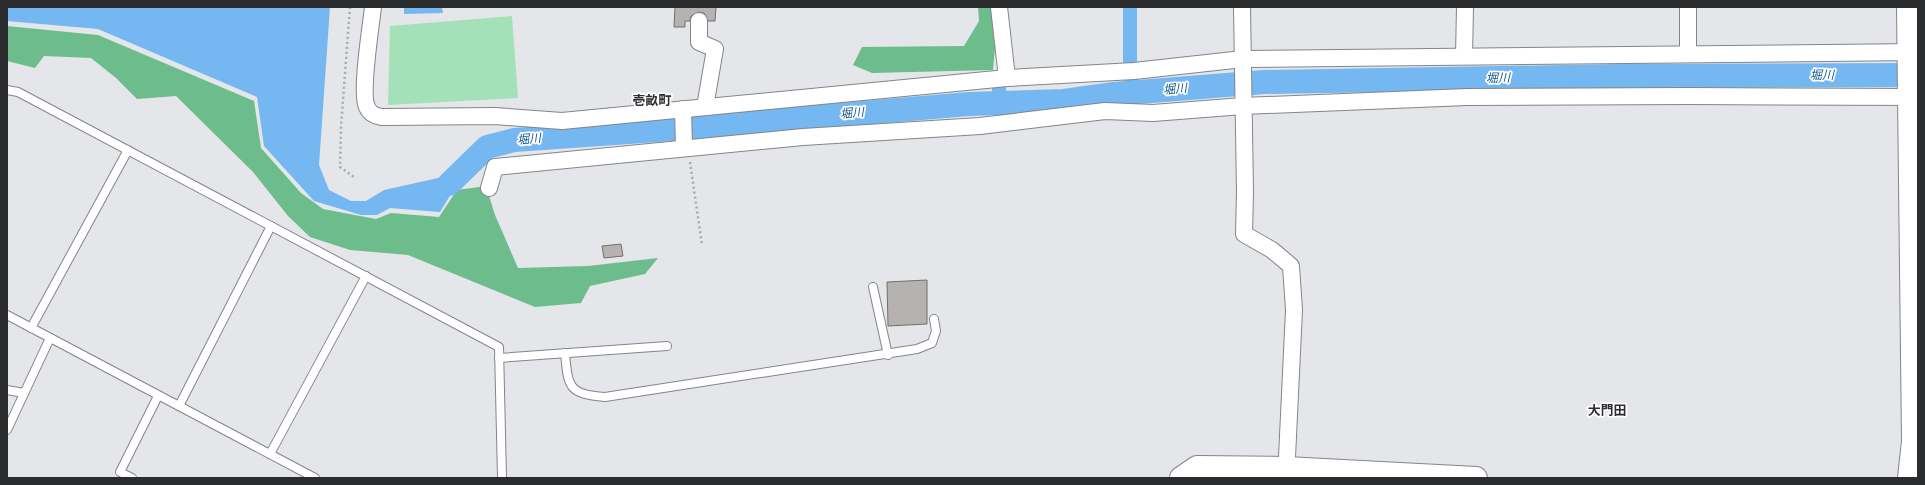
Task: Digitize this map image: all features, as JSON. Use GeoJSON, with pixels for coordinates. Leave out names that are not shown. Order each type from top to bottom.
{"type":"FeatureCollection","features":[{"type":"Feature","properties":{"kind":"street"},"geometry":{"type":"LineString","coordinates":[[374,7],[364,92],[367,108],[376,116],[495,116],[562,122],[1007,78],[1134,71],[1243,59],[1913,52]]}},
{"type":"Feature","properties":{"kind":"street"},"geometry":{"type":"LineString","coordinates":[[999,7],[1007,78]]}},
{"type":"Feature","properties":{"kind":"street"},"geometry":{"type":"LineString","coordinates":[[1242,7],[1245,192],[1244,234],[1272,250],[1291,266],[1294,310],[1286,473]]}},
{"type":"Feature","properties":{"kind":"street"},"geometry":{"type":"LineString","coordinates":[[1464,7],[1464,56]]}},
{"type":"Feature","properties":{"kind":"street"},"geometry":{"type":"LineString","coordinates":[[1688,7],[1688,54]]}},
{"type":"Feature","properties":{"kind":"street"},"geometry":{"type":"LineString","coordinates":[[1908,7],[1913,52],[1914,267],[1913,441],[1909,478]]}},
{"type":"Feature","properties":{"kind":"street"},"geometry":{"type":"LineString","coordinates":[[700,21],[699,42],[715,48],[705,107]]}},
{"type":"Feature","properties":{"kind":"street"},"geometry":{"type":"LineString","coordinates":[[489,188],[495,167],[803,137],[980,126],[1105,111],[1153,113],[1243,106],[1467,97],[1913,97]]}},
{"type":"Feature","properties":{"kind":"street"},"geometry":{"type":"LineString","coordinates":[[683,109],[684,148]]}},
{"type":"Feature","properties":{"kind":"street"},"geometry":{"type":"LineString","coordinates":[[1181,478],[1197,467],[1286,473],[1476,478]]}},
{"type":"Feature","properties":{"kind":"lane"},"geometry":{"type":"LineString","coordinates":[[7,90],[18,92],[499,347],[502,478]]}},
{"type":"Feature","properties":{"kind":"lane"},"geometry":{"type":"LineString","coordinates":[[31,328],[128,150]]}},
{"type":"Feature","properties":{"kind":"lane"},"geometry":{"type":"LineString","coordinates":[[178,406],[271,226]]}},
{"type":"Feature","properties":{"kind":"lane"},"geometry":{"type":"LineString","coordinates":[[270,454],[366,276]]}},
{"type":"Feature","properties":{"kind":"lane"},"geometry":{"type":"LineString","coordinates":[[873,287],[888,355]]}},
{"type":"Feature","properties":{"kind":"lane"},"geometry":{"type":"LineString","coordinates":[[7,315],[315,478]]}},
{"type":"Feature","properties":{"kind":"lane"},"geometry":{"type":"LineString","coordinates":[[565,353],[567,378],[573,389],[586,395],[605,397],[888,355],[917,349],[932,343],[936,331],[934,319]]}},
{"type":"Feature","properties":{"kind":"lane"},"geometry":{"type":"LineString","coordinates":[[7,430],[50,338]]}},
{"type":"Feature","properties":{"kind":"lane"},"geometry":{"type":"LineString","coordinates":[[499,358],[667,346]]}},
{"type":"Feature","properties":{"kind":"lane"},"geometry":{"type":"LineString","coordinates":[[7,390],[24,393]]}},
{"type":"Feature","properties":{"kind":"lane"},"geometry":{"type":"LineString","coordinates":[[132,478],[120,472],[158,396]]}},
{"type":"Feature","properties":{"kind":"path"},"geometry":{"type":"LineString","coordinates":[[350,7],[341,127],[340,167],[354,177]]}},
{"type":"Feature","properties":{"kind":"path"},"geometry":{"type":"LineString","coordinates":[[684,148],[688,153],[702,245]]}},
{"type":"Feature","properties":{"kind":"green space"},"geometry":{"type":"Polygon","coordinates":[[[978,7],[991,7],[995,48],[993,70],[872,73],[853,65],[862,47],[964,46],[979,21],[978,7]]]}},
{"type":"Feature","properties":{"kind":"green space"},"geometry":{"type":"Polygon","coordinates":[[[512,16],[518,98],[388,105],[390,26],[512,16]]]}},
{"type":"Feature","properties":{"kind":"green space"},"geometry":{"type":"Polygon","coordinates":[[[7,26],[98,35],[254,101],[261,148],[301,193],[323,209],[376,219],[391,213],[439,217],[457,190],[486,186],[495,215],[518,268],[588,266],[658,258],[645,274],[590,286],[581,303],[535,307],[408,255],[350,250],[310,237],[288,216],[253,172],[176,96],[137,99],[116,78],[91,58],[44,56],[35,68],[7,61],[7,26]]]}},
{"type":"Feature","properties":{"kind":"water"},"geometry":{"type":"Polygon","coordinates":[[[7,7],[330,7],[319,165],[329,190],[351,201],[366,201],[384,190],[447,176],[451,194],[440,212],[390,208],[377,215],[361,215],[314,201],[264,146],[257,97],[98,29],[7,21],[7,7]]]}},
{"type":"Feature","properties":{"kind":"water"},"geometry":{"type":"Polygon","coordinates":[[[404,7],[442,7],[443,13],[404,14],[404,7]]]}},
{"type":"Feature","properties":{"kind":"building"},"geometry":{"type":"Polygon","coordinates":[[[675,7],[716,7],[715,21],[708,21],[704,13],[699,12],[691,16],[690,21],[685,21],[685,27],[674,27],[675,7]]]}},
{"type":"Feature","properties":{"kind":"building"},"geometry":{"type":"Polygon","coordinates":[[[621,244],[623,256],[604,258],[602,246],[621,244]]]}},
{"type":"Feature","properties":{"kind":"building"},"geometry":{"type":"Polygon","coordinates":[[[927,280],[927,324],[888,326],[887,282],[927,280]]]}},
{"type":"Feature","properties":{"kind":"waterway"},"geometry":{"type":"LineString","coordinates":[[1130,7],[1130,61]]}},
{"type":"Feature","properties":{"kind":"waterway","name":"堀川"},"geometry":{"type":"LineString","coordinates":[[449,184],[487,147],[514,140],[672,129],[969,104],[1064,101],[1114,94],[1264,82],[1622,76],[1918,75]]}},
{"type":"Feature","properties":{"kind":"waterway"},"geometry":{"type":"LineString","coordinates":[[1131,78],[1133,93]]}},
{"type":"Feature","properties":{"kind":"waterway"},"geometry":{"type":"LineString","coordinates":[[999,85],[999,102]]}},
{"type":"Feature","properties":{"kind":"district","name":"壱畝町"},"geometry":{"type":"Point","coordinates":[652,100]}},
{"type":"Feature","properties":{"kind":"district","name":"大門田"},"geometry":{"type":"Point","coordinates":[1607,410]}}]}
